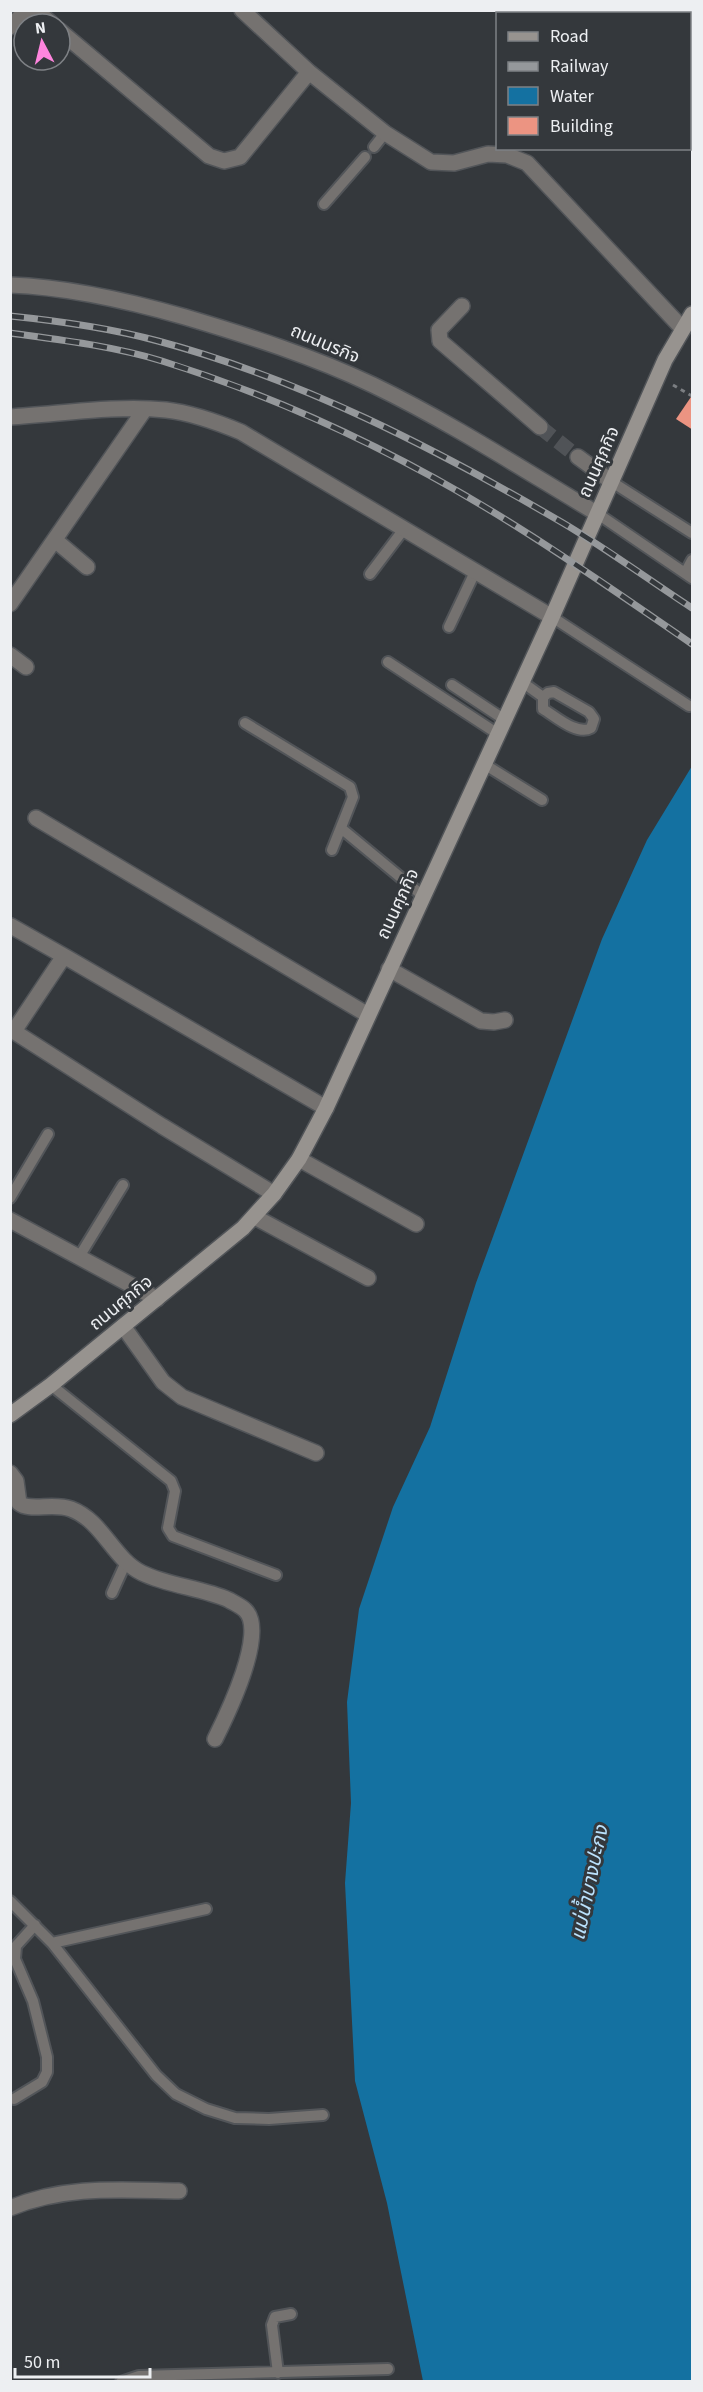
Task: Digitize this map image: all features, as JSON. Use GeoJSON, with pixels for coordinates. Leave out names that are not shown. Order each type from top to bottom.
{"type":"FeatureCollection","features":[{"type":"Feature","properties":{"kind":"main road","name":"ถนนศุภกิจ"},"geometry":{"type":"LineString","coordinates":[[10,1415],[51,1385],[255,1217],[299,1159],[326,1108],[552,617],[658,377],[682,328],[693,314]]}},
{"type":"Feature","properties":{"kind":"street"},"geometry":{"type":"LineString","coordinates":[[10,27],[27,10]]}},
{"type":"Feature","properties":{"kind":"street"},"geometry":{"type":"LineString","coordinates":[[242,10],[309,72],[385,134],[431,162],[454,164],[488,154],[507,155],[528,163],[682,328]]}},
{"type":"Feature","properties":{"kind":"street"},"geometry":{"type":"LineString","coordinates":[[72,41],[209,156],[224,161],[240,157],[309,72]]}},
{"type":"Feature","properties":{"kind":"street","name":"ถนนนรกิจ"},"geometry":{"type":"LineString","coordinates":[[10,285],[32,286],[141,304],[267,341],[373,385],[456,430],[598,514]]}},
{"type":"Feature","properties":{"kind":"street"},"geometry":{"type":"LineString","coordinates":[[462,306],[439,330],[437,335],[440,341],[540,427]]}},
{"type":"Feature","properties":{"kind":"street"},"geometry":{"type":"LineString","coordinates":[[10,604],[145,409]]}},
{"type":"Feature","properties":{"kind":"street"},"geometry":{"type":"LineString","coordinates":[[10,417],[145,409],[195,415],[241,432],[552,617]]}},
{"type":"Feature","properties":{"kind":"street"},"geometry":{"type":"LineString","coordinates":[[578,457],[612,482]]}},
{"type":"Feature","properties":{"kind":"street"},"geometry":{"type":"LineString","coordinates":[[55,540],[87,567]]}},
{"type":"Feature","properties":{"kind":"street"},"geometry":{"type":"LineString","coordinates":[[10,655],[26,667]]}},
{"type":"Feature","properties":{"kind":"street"},"geometry":{"type":"LineString","coordinates":[[36,818],[368,1015]]}},
{"type":"Feature","properties":{"kind":"street"},"geometry":{"type":"LineString","coordinates":[[11,926],[326,1108]]}},
{"type":"Feature","properties":{"kind":"street"},"geometry":{"type":"LineString","coordinates":[[64,956],[12,1030],[274,1194]]}},
{"type":"Feature","properties":{"kind":"street"},"geometry":{"type":"LineString","coordinates":[[389,969],[481,1021],[505,1020]]}},
{"type":"Feature","properties":{"kind":"street"},"geometry":{"type":"LineString","coordinates":[[299,1159],[416,1224]]}},
{"type":"Feature","properties":{"kind":"street"},"geometry":{"type":"LineString","coordinates":[[255,1217],[368,1278]]}},
{"type":"Feature","properties":{"kind":"street"},"geometry":{"type":"LineString","coordinates":[[10,1220],[157,1299]]}},
{"type":"Feature","properties":{"kind":"street"},"geometry":{"type":"LineString","coordinates":[[123,1326],[163,1382],[182,1397],[316,1453]]}},
{"type":"Feature","properties":{"kind":"street"},"geometry":{"type":"LineString","coordinates":[[10,1473],[16,1481],[19,1503],[24,1507],[34,1508],[46,1505],[73,1509],[92,1523],[126,1562],[143,1574],[229,1600],[246,1610],[252,1624],[248,1660],[233,1704],[216,1739]]}},
{"type":"Feature","properties":{"kind":"street"},"geometry":{"type":"LineString","coordinates":[[10,2208],[33,2198],[77,2190],[179,2191]]}},
{"type":"Feature","properties":{"kind":"lane"},"geometry":{"type":"LineString","coordinates":[[374,147],[385,134]]}},
{"type":"Feature","properties":{"kind":"lane"},"geometry":{"type":"LineString","coordinates":[[324,204],[365,157]]}},
{"type":"Feature","properties":{"kind":"lane"},"geometry":{"type":"LineString","coordinates":[[612,482],[693,533]]}},
{"type":"Feature","properties":{"kind":"lane"},"geometry":{"type":"LineString","coordinates":[[598,514],[689,576],[693,560]]}},
{"type":"Feature","properties":{"kind":"lane"},"geometry":{"type":"LineString","coordinates":[[370,574],[404,529]]}},
{"type":"Feature","properties":{"kind":"lane"},"geometry":{"type":"LineString","coordinates":[[449,627],[475,572]]}},
{"type":"Feature","properties":{"kind":"lane"},"geometry":{"type":"LineString","coordinates":[[552,617],[689,706]]}},
{"type":"Feature","properties":{"kind":"lane"},"geometry":{"type":"LineString","coordinates":[[388,662],[501,727]]}},
{"type":"Feature","properties":{"kind":"lane"},"geometry":{"type":"LineString","coordinates":[[522,682],[543,697]]}},
{"type":"Feature","properties":{"kind":"lane"},"geometry":{"type":"LineString","coordinates":[[452,685],[501,727]]}},
{"type":"Feature","properties":{"kind":"lane"},"geometry":{"type":"LineString","coordinates":[[554,692],[589,712],[594,719],[591,728],[586,731],[578,730],[543,709],[543,697],[554,692]]}},
{"type":"Feature","properties":{"kind":"lane"},"geometry":{"type":"LineString","coordinates":[[245,723],[350,787],[353,797],[332,850]]}},
{"type":"Feature","properties":{"kind":"lane"},"geometry":{"type":"LineString","coordinates":[[484,764],[542,800]]}},
{"type":"Feature","properties":{"kind":"lane"},"geometry":{"type":"LineString","coordinates":[[342,829],[423,896]]}},
{"type":"Feature","properties":{"kind":"lane"},"geometry":{"type":"LineString","coordinates":[[10,1198],[48,1134]]}},
{"type":"Feature","properties":{"kind":"lane"},"geometry":{"type":"LineString","coordinates":[[79,1257],[123,1185]]}},
{"type":"Feature","properties":{"kind":"lane"},"geometry":{"type":"LineString","coordinates":[[51,1385],[171,1481],[175,1491],[168,1527],[173,1536],[276,1575]]}},
{"type":"Feature","properties":{"kind":"lane"},"geometry":{"type":"LineString","coordinates":[[112,1593],[126,1562]]}},
{"type":"Feature","properties":{"kind":"lane"},"geometry":{"type":"LineString","coordinates":[[10,1901],[52,1943],[156,2075],[176,2094],[206,2109],[235,2118],[269,2119],[323,2115]]}},
{"type":"Feature","properties":{"kind":"lane"},"geometry":{"type":"LineString","coordinates":[[52,1943],[206,1909]]}},
{"type":"Feature","properties":{"kind":"lane"},"geometry":{"type":"LineString","coordinates":[[14,2099],[42,2082],[48,2072],[47,2057],[33,2001],[15,1959],[16,1946],[35,1925]]}},
{"type":"Feature","properties":{"kind":"lane"},"geometry":{"type":"LineString","coordinates":[[278,2373],[272,2325],[275,2317],[291,2314]]}},
{"type":"Feature","properties":{"kind":"lane"},"geometry":{"type":"LineString","coordinates":[[121,2382],[139,2376],[278,2373],[326,2377],[388,2369]]}},
{"type":"Feature","properties":{"kind":"path"},"geometry":{"type":"LineString","coordinates":[[658,377],[693,396]]}},
{"type":"Feature","properties":{"kind":"water","name":"แม่น้ำบางปะกง"},"geometry":{"type":"Polygon","coordinates":[[[692,766],[692,2381],[423,2381],[387,2203],[355,2081],[345,1883],[351,1803],[347,1702],[359,1609],[393,1507],[430,1427],[476,1283],[602,939],[647,840],[692,766]]]}},
{"type":"Feature","properties":{"kind":"building"},"geometry":{"type":"Polygon","coordinates":[[[693,394],[693,430],[676,419],[693,394]]]}},
{"type":"Feature","properties":{"kind":"tunnel"},"geometry":{"type":"LineString","coordinates":[[540,427],[578,457]]}},
{"type":"Feature","properties":{"kind":"railway"},"geometry":{"type":"LineString","coordinates":[[10,316],[85,325],[158,341],[264,375],[316,396],[417,443],[515,495],[612,554],[692,608]]}},
{"type":"Feature","properties":{"kind":"railway"},"geometry":{"type":"LineString","coordinates":[[10,333],[106,347],[162,361],[255,394],[346,433],[477,502],[563,556],[692,644]]}}]}
